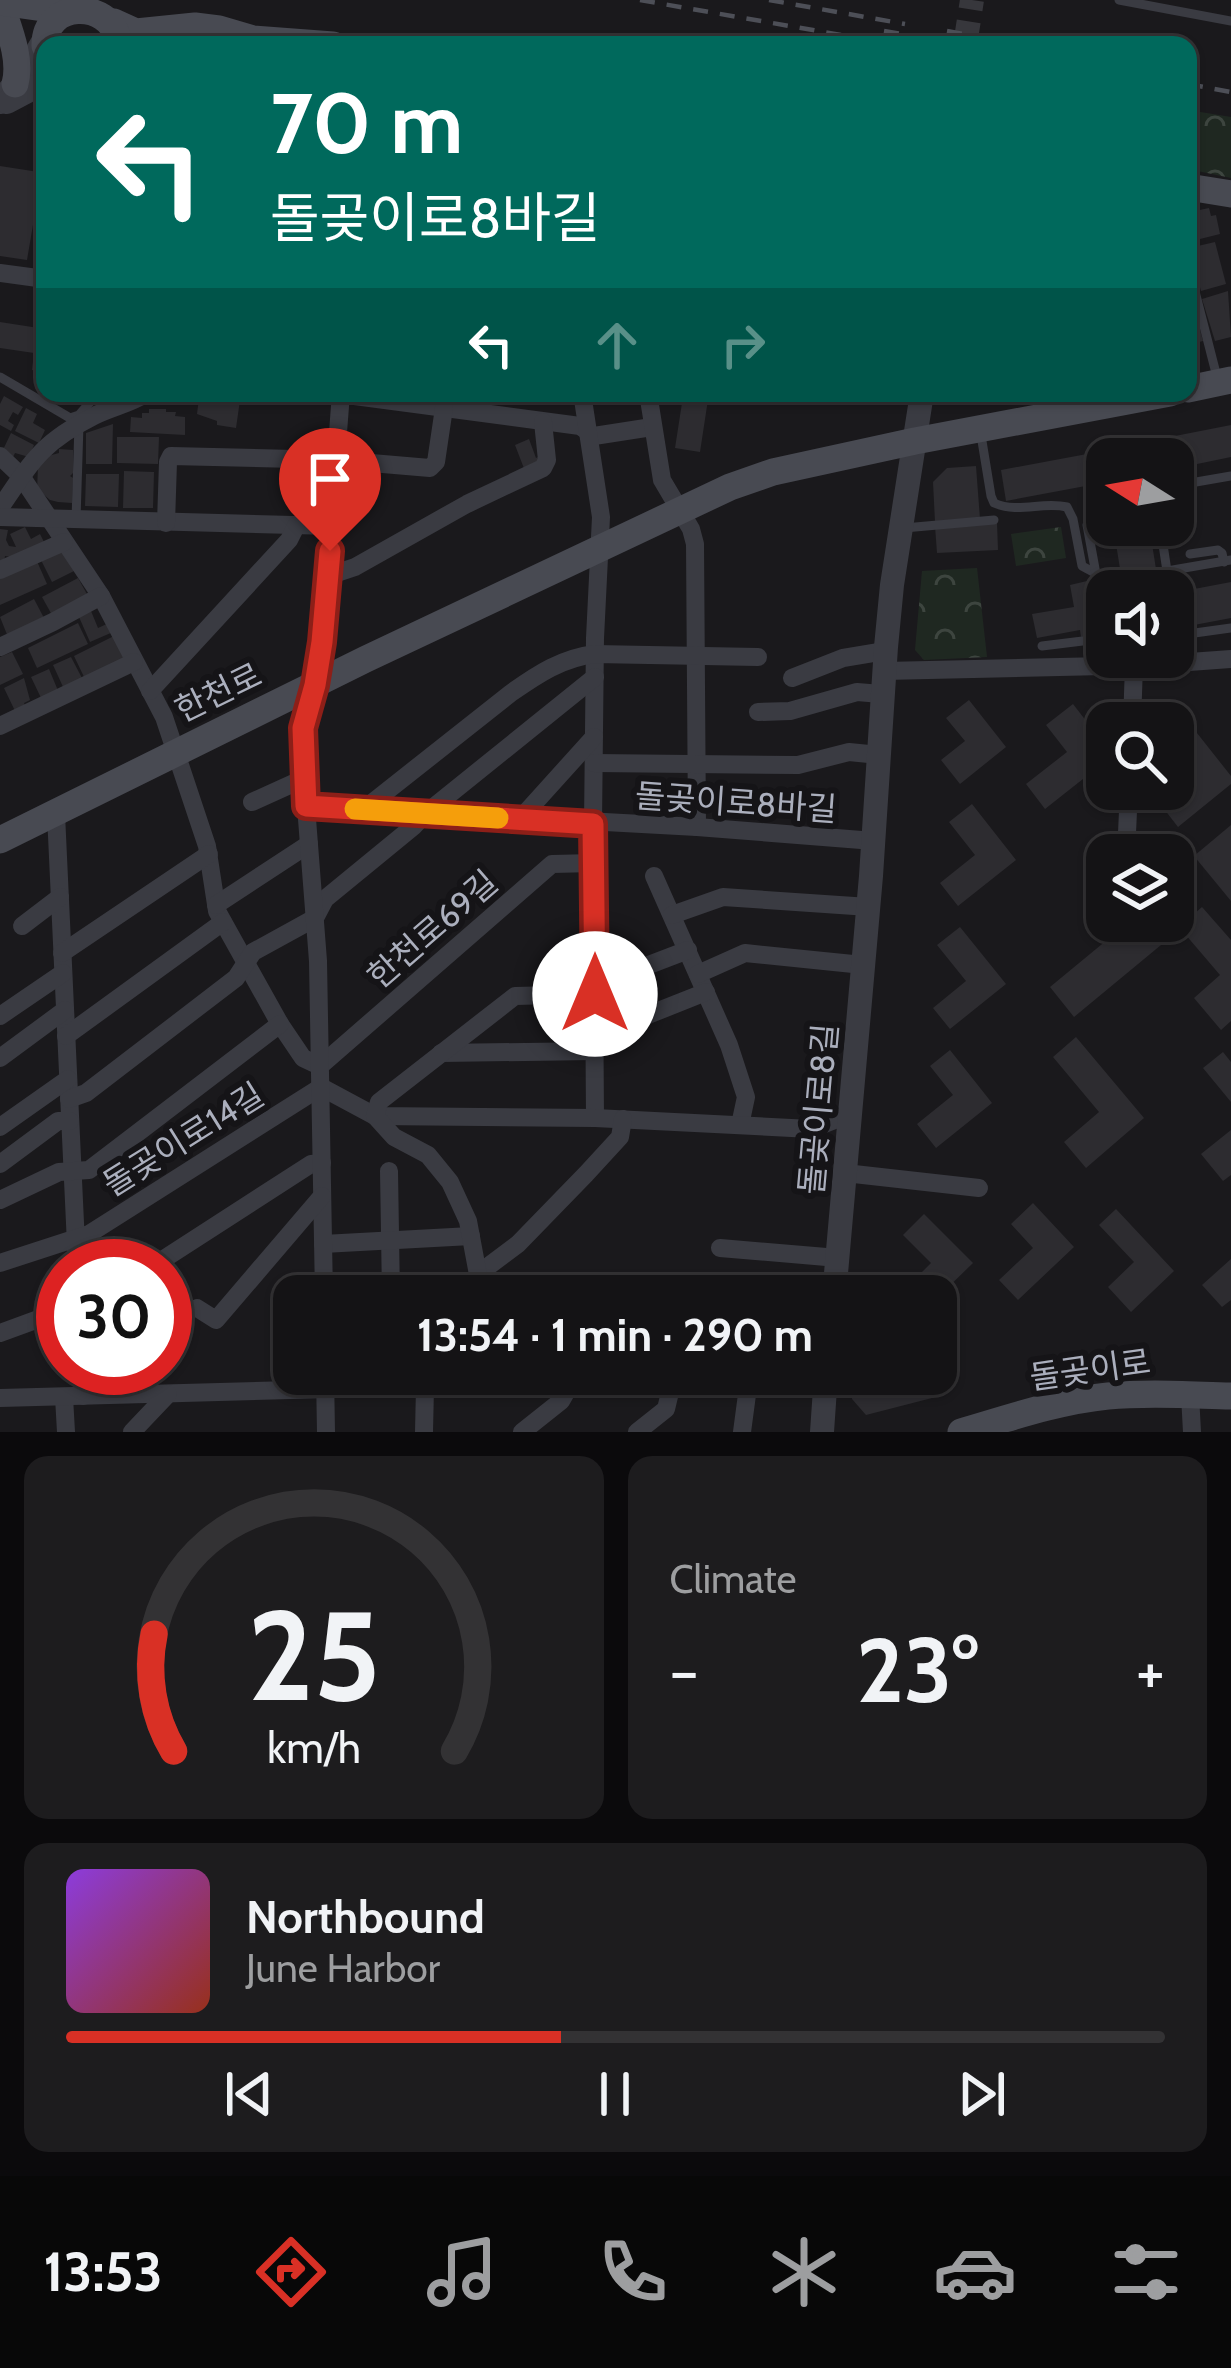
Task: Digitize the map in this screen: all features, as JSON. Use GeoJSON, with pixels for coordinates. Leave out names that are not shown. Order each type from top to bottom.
{"type":"FeatureCollection","features":[{"type":"Feature","properties":{"kind":"main road"},"geometry":{"type":"LineString","coordinates":[[0,2],[18,73],[5,97]]}},
{"type":"Feature","properties":{"kind":"main road"},"geometry":{"type":"LineString","coordinates":[[42,36],[31,17],[0,2],[59,10]]}},
{"type":"Feature","properties":{"kind":"main road"},"geometry":{"type":"LineString","coordinates":[[46,36],[59,10],[85,3],[97,6],[116,34],[195,26],[237,36]]}},
{"type":"Feature","properties":{"kind":"main road"},"geometry":{"type":"LineString","coordinates":[[1197,188],[1231,194]]}},
{"type":"Feature","properties":{"kind":"main road","name":"한천로"},"geometry":{"type":"LineString","coordinates":[[0,840],[680,509],[773,472],[1120,402]]}},
{"type":"Feature","properties":{"kind":"main road","name":"돌곶이로"},"geometry":{"type":"LineString","coordinates":[[970,1431],[1104,1396],[1231,1396]]}},
{"type":"Feature","properties":{"kind":"street"},"geometry":{"type":"LineString","coordinates":[[5,97],[36,54]]}},
{"type":"Feature","properties":{"kind":"street"},"geometry":{"type":"LineString","coordinates":[[5,97],[36,85]]}},
{"type":"Feature","properties":{"kind":"street"},"geometry":{"type":"LineString","coordinates":[[0,273],[36,278]]}},
{"type":"Feature","properties":{"kind":"street"},"geometry":{"type":"LineString","coordinates":[[0,508],[41,449],[79,424],[127,402]]}},
{"type":"Feature","properties":{"kind":"street"},"geometry":{"type":"LineString","coordinates":[[324,1275],[315,918],[303,728],[322,642],[338,402]]}},
{"type":"Feature","properties":{"kind":"street"},"geometry":{"type":"LineString","coordinates":[[402,402],[580,427],[594,436],[652,427]]}},
{"type":"Feature","properties":{"kind":"street"},"geometry":{"type":"LineString","coordinates":[[583,402],[601,517],[593,824],[595,1118]]}},
{"type":"Feature","properties":{"kind":"street"},"geometry":{"type":"LineString","coordinates":[[649,402],[662,480],[694,535],[697,827]]}},
{"type":"Feature","properties":{"kind":"street"},"geometry":{"type":"LineString","coordinates":[[915,441],[921,402]]}},
{"type":"Feature","properties":{"kind":"street"},"geometry":{"type":"LineString","coordinates":[[166,523],[171,456],[336,460],[430,468],[436,462],[444,408]]}},
{"type":"Feature","properties":{"kind":"street"},"geometry":{"type":"LineString","coordinates":[[328,576],[355,567],[544,467],[543,422]]}},
{"type":"Feature","properties":{"kind":"street","name":"돌곶이로8길"},"geometry":{"type":"LineString","coordinates":[[836,1275],[869,907],[884,672],[915,441]]}},
{"type":"Feature","properties":{"kind":"street"},"geometry":{"type":"LineString","coordinates":[[0,456],[22,476],[101,596],[164,717],[209,854],[220,914],[280,1024],[303,1058],[320,1066]]}},
{"type":"Feature","properties":{"kind":"street"},"geometry":{"type":"LineString","coordinates":[[0,518],[332,526]]}},
{"type":"Feature","properties":{"kind":"street"},"geometry":{"type":"LineString","coordinates":[[150,691],[289,540],[296,526]]}},
{"type":"Feature","properties":{"kind":"street"},"geometry":{"type":"LineString","coordinates":[[0,570],[64,542]]}},
{"type":"Feature","properties":{"kind":"street"},"geometry":{"type":"LineString","coordinates":[[0,647],[101,596]]}},
{"type":"Feature","properties":{"kind":"street"},"geometry":{"type":"LineString","coordinates":[[363,809],[535,676],[570,658],[595,654],[758,657]]}},
{"type":"Feature","properties":{"kind":"street"},"geometry":{"type":"LineString","coordinates":[[792,678],[843,658],[884,672],[1086,663]]}},
{"type":"Feature","properties":{"kind":"street"},"geometry":{"type":"LineString","coordinates":[[1194,660],[1231,659]]}},
{"type":"Feature","properties":{"kind":"street"},"geometry":{"type":"LineString","coordinates":[[0,725],[134,662]]}},
{"type":"Feature","properties":{"kind":"street"},"geometry":{"type":"LineString","coordinates":[[758,712],[790,710],[857,692],[884,672]]}},
{"type":"Feature","properties":{"kind":"street"},"geometry":{"type":"LineString","coordinates":[[0,1127],[69,1089],[86,1094],[236,977],[253,952],[315,918],[325,899],[596,676]]}},
{"type":"Feature","properties":{"kind":"street"},"geometry":{"type":"LineString","coordinates":[[520,819],[594,737]]}},
{"type":"Feature","properties":{"kind":"street"},"geometry":{"type":"LineString","coordinates":[[594,763],[798,765],[849,752],[878,755]]}},
{"type":"Feature","properties":{"kind":"street"},"geometry":{"type":"LineString","coordinates":[[252,802],[305,778]]}},
{"type":"Feature","properties":{"kind":"street","name":"돌곶이로8바길"},"geometry":{"type":"LineString","coordinates":[[306,806],[874,841]]}},
{"type":"Feature","properties":{"kind":"street"},"geometry":{"type":"LineString","coordinates":[[56,814],[76,1238]]}},
{"type":"Feature","properties":{"kind":"street"},"geometry":{"type":"LineString","coordinates":[[66,1036],[309,844]]}},
{"type":"Feature","properties":{"kind":"street"},"geometry":{"type":"LineString","coordinates":[[0,1016],[209,854]]}},
{"type":"Feature","properties":{"kind":"street","name":"한천로69길"},"geometry":{"type":"LineString","coordinates":[[320,1066],[553,864],[594,863]]}},
{"type":"Feature","properties":{"kind":"street"},"geometry":{"type":"LineString","coordinates":[[654,876],[729,1045],[746,1097],[740,1125]]}},
{"type":"Feature","properties":{"kind":"street"},"geometry":{"type":"LineString","coordinates":[[22,926],[60,897]]}},
{"type":"Feature","properties":{"kind":"street"},"geometry":{"type":"LineString","coordinates":[[672,915],[723,897],[869,907]]}},
{"type":"Feature","properties":{"kind":"street"},"geometry":{"type":"LineString","coordinates":[[375,1116],[379,1102],[515,996],[595,994],[607,981],[688,950]]}},
{"type":"Feature","properties":{"kind":"street"},"geometry":{"type":"LineString","coordinates":[[442,1053],[595,1043],[702,983],[745,953],[863,965]]}},
{"type":"Feature","properties":{"kind":"street"},"geometry":{"type":"LineString","coordinates":[[0,1058],[65,1010]]}},
{"type":"Feature","properties":{"kind":"street"},"geometry":{"type":"LineString","coordinates":[[0,1201],[59,1172],[89,1170],[280,1024]]}},
{"type":"Feature","properties":{"kind":"street"},"geometry":{"type":"LineString","coordinates":[[321,1087],[375,1116],[394,1137],[428,1155],[450,1182],[468,1221],[478,1274],[518,1244],[586,1174],[620,1137],[623,1119]]}},
{"type":"Feature","properties":{"kind":"street","name":"돌곶이로14길"},"geometry":{"type":"LineString","coordinates":[[0,1263],[89,1234],[321,1087]]}},
{"type":"Feature","properties":{"kind":"street"},"geometry":{"type":"LineString","coordinates":[[375,1116],[595,1118],[811,1129],[850,1114]]}},
{"type":"Feature","properties":{"kind":"street"},"geometry":{"type":"LineString","coordinates":[[0,1164],[58,1121],[70,1121]]}},
{"type":"Feature","properties":{"kind":"street"},"geometry":{"type":"LineString","coordinates":[[192,1241],[311,1164],[322,1163]]}},
{"type":"Feature","properties":{"kind":"street"},"geometry":{"type":"LineString","coordinates":[[389,1171],[391,1275]]}},
{"type":"Feature","properties":{"kind":"street"},"geometry":{"type":"LineString","coordinates":[[845,1173],[979,1188]]}},
{"type":"Feature","properties":{"kind":"street"},"geometry":{"type":"LineString","coordinates":[[197,1308],[216,1320],[322,1196]]}},
{"type":"Feature","properties":{"kind":"street"},"geometry":{"type":"LineString","coordinates":[[323,1244],[471,1236]]}},
{"type":"Feature","properties":{"kind":"street"},"geometry":{"type":"LineString","coordinates":[[719,1248],[838,1258]]}},
{"type":"Feature","properties":{"kind":"street"},"geometry":{"type":"LineString","coordinates":[[0,1334],[36,1320]]}},
{"type":"Feature","properties":{"kind":"street"},"geometry":{"type":"LineString","coordinates":[[192,1392],[273,1386]]}},
{"type":"Feature","properties":{"kind":"street"},"geometry":{"type":"LineString","coordinates":[[0,1398],[120,1395]]}},
{"type":"Feature","properties":{"kind":"street"},"geometry":{"type":"LineString","coordinates":[[132,1432],[167,1395]]}},
{"type":"Feature","properties":{"kind":"street"},"geometry":{"type":"LineString","coordinates":[[325,1395],[326,1432]]}},
{"type":"Feature","properties":{"kind":"street"},"geometry":{"type":"LineString","coordinates":[[424,1395],[424,1432]]}},
{"type":"Feature","properties":{"kind":"street"},"geometry":{"type":"LineString","coordinates":[[521,1432],[564,1395]]}},
{"type":"Feature","properties":{"kind":"street"},"geometry":{"type":"LineString","coordinates":[[637,1432],[667,1409],[670,1395]]}},
{"type":"Feature","properties":{"kind":"street"},"geometry":{"type":"LineString","coordinates":[[742,1432],[747,1395]]}},
{"type":"Feature","properties":{"kind":"street"},"geometry":{"type":"LineString","coordinates":[[821,1432],[824,1395]]}},
{"type":"Feature","properties":{"kind":"street"},"geometry":{"type":"LineString","coordinates":[[1190,1395],[1192,1432]]}},
{"type":"Feature","properties":{"kind":"street"},"geometry":{"type":"LineString","coordinates":[[66,1432],[73,1396]]}},
{"type":"Feature","properties":{"kind":"lane"},"geometry":{"type":"LineString","coordinates":[[1118,0],[1231,21]]}},
{"type":"Feature","properties":{"kind":"lane"},"geometry":{"type":"LineString","coordinates":[[1197,306],[1225,382]]}},
{"type":"Feature","properties":{"kind":"lane"},"geometry":{"type":"LineString","coordinates":[[0,376],[36,398]]}},
{"type":"Feature","properties":{"kind":"lane"},"geometry":{"type":"LineString","coordinates":[[43,402],[70,418],[90,402]]}},
{"type":"Feature","properties":{"kind":"lane"},"geometry":{"type":"LineString","coordinates":[[76,520],[79,424]]}},
{"type":"Feature","properties":{"kind":"lane"},"geometry":{"type":"LineString","coordinates":[[980,429],[994,503],[1015,509],[1066,507],[1073,519],[1080,563],[1090,570]]}},
{"type":"Feature","properties":{"kind":"lane"},"geometry":{"type":"LineString","coordinates":[[1194,482],[1231,476]]}},
{"type":"Feature","properties":{"kind":"lane"},"geometry":{"type":"LineString","coordinates":[[901,528],[994,520]]}},
{"type":"Feature","properties":{"kind":"lane"},"geometry":{"type":"LineString","coordinates":[[1173,570],[1227,561],[1217,550],[1190,554]]}},
{"type":"Feature","properties":{"kind":"lane"},"geometry":{"type":"LineString","coordinates":[[1194,633],[1231,628]]}},
{"type":"Feature","properties":{"kind":"lane"},"geometry":{"type":"LineString","coordinates":[[1042,646],[1086,641]]}},
{"type":"Feature","properties":{"kind":"green space"},"geometry":{"type":"Polygon","coordinates":[[[1197,111],[1231,117],[1231,178],[1197,171],[1197,111]]]}},
{"type":"Feature","properties":{"kind":"green space"},"geometry":{"type":"Polygon","coordinates":[[[1061,527],[1066,558],[1016,566],[1011,534],[1061,527]]]}},
{"type":"Feature","properties":{"kind":"green space"},"geometry":{"type":"Polygon","coordinates":[[[977,568],[987,657],[924,660],[915,650],[922,571],[977,568]]]}},
{"type":"Feature","properties":{"kind":"building"},"geometry":{"type":"Polygon","coordinates":[[[0,166],[36,172],[36,207],[27,260],[0,256],[0,166]]]}},
{"type":"Feature","properties":{"kind":"building"},"geometry":{"type":"Polygon","coordinates":[[[1209,208],[1211,216],[1216,215],[1220,234],[1200,239],[1197,211],[1209,208]]]}},
{"type":"Feature","properties":{"kind":"building"},"geometry":{"type":"Polygon","coordinates":[[[1215,242],[1226,284],[1201,291],[1197,246],[1215,242]]]}},
{"type":"Feature","properties":{"kind":"building"},"geometry":{"type":"Polygon","coordinates":[[[1228,291],[1231,337],[1215,341],[1202,299],[1228,291]]]}},
{"type":"Feature","properties":{"kind":"building"},"geometry":{"type":"Polygon","coordinates":[[[0,322],[36,328],[36,371],[32,370],[34,353],[0,348],[0,322]]]}},
{"type":"Feature","properties":{"kind":"building"},"geometry":{"type":"Polygon","coordinates":[[[4,396],[23,407],[8,421],[14,425],[11,431],[0,425],[4,396]]]}},
{"type":"Feature","properties":{"kind":"building"},"geometry":{"type":"Polygon","coordinates":[[[198,402],[240,402],[236,428],[197,414],[198,402]]]}},
{"type":"Feature","properties":{"kind":"building"},"geometry":{"type":"Polygon","coordinates":[[[677,402],[708,402],[700,452],[675,448],[682,403],[677,402]]]}},
{"type":"Feature","properties":{"kind":"building"},"geometry":{"type":"Polygon","coordinates":[[[26,408],[37,414],[33,423],[45,430],[39,443],[15,431],[26,408]]]}},
{"type":"Feature","properties":{"kind":"building"},"geometry":{"type":"Polygon","coordinates":[[[149,409],[166,409],[185,417],[185,435],[130,432],[131,417],[142,418],[149,409]]]}},
{"type":"Feature","properties":{"kind":"building"},"geometry":{"type":"Polygon","coordinates":[[[113,424],[112,464],[86,464],[86,433],[113,424]]]}},
{"type":"Feature","properties":{"kind":"building"},"geometry":{"type":"Polygon","coordinates":[[[1231,425],[1231,457],[1194,465],[1194,438],[1165,438],[1231,425]]]}},
{"type":"Feature","properties":{"kind":"building"},"geometry":{"type":"Polygon","coordinates":[[[11,433],[34,445],[29,457],[15,453],[12,459],[1,454],[11,433]]]}},
{"type":"Feature","properties":{"kind":"building"},"geometry":{"type":"Polygon","coordinates":[[[117,437],[159,437],[158,464],[117,463],[117,437]]]}},
{"type":"Feature","properties":{"kind":"building"},"geometry":{"type":"Polygon","coordinates":[[[529,439],[543,463],[525,471],[515,445],[529,439]]]}},
{"type":"Feature","properties":{"kind":"building"},"geometry":{"type":"Polygon","coordinates":[[[59,449],[73,450],[72,503],[37,493],[38,464],[59,449]]]}},
{"type":"Feature","properties":{"kind":"building"},"geometry":{"type":"Polygon","coordinates":[[[1086,454],[1086,486],[1006,501],[1001,470],[1086,454]]]}},
{"type":"Feature","properties":{"kind":"building"},"geometry":{"type":"Polygon","coordinates":[[[976,466],[980,519],[935,522],[933,482],[947,468],[976,466]]]}},
{"type":"Feature","properties":{"kind":"building"},"geometry":{"type":"Polygon","coordinates":[[[124,471],[154,472],[153,508],[123,508],[124,471]]]}},
{"type":"Feature","properties":{"kind":"building"},"geometry":{"type":"Polygon","coordinates":[[[86,474],[119,474],[118,507],[85,506],[86,474]]]}},
{"type":"Feature","properties":{"kind":"building"},"geometry":{"type":"Polygon","coordinates":[[[997,523],[998,550],[937,553],[935,526],[997,523]]]}},
{"type":"Feature","properties":{"kind":"building"},"geometry":{"type":"Polygon","coordinates":[[[25,527],[31,539],[40,534],[46,546],[22,558],[19,552],[18,558],[5,556],[0,561],[0,529],[8,530],[6,540],[16,547],[10,534],[25,527]]]}},
{"type":"Feature","properties":{"kind":"building"},"geometry":{"type":"Polygon","coordinates":[[[1116,546],[1152,546],[1156,569],[1120,570],[1116,546]]]}},
{"type":"Feature","properties":{"kind":"building"},"geometry":{"type":"Polygon","coordinates":[[[62,547],[76,570],[52,582],[40,558],[62,547]]]}},
{"type":"Feature","properties":{"kind":"building"},"geometry":{"type":"Polygon","coordinates":[[[36,559],[47,584],[0,605],[0,575],[36,559]]]}},
{"type":"Feature","properties":{"kind":"building"},"geometry":{"type":"Polygon","coordinates":[[[78,578],[88,596],[52,615],[42,597],[78,578]]]}},
{"type":"Feature","properties":{"kind":"building"},"geometry":{"type":"Polygon","coordinates":[[[1086,581],[1086,636],[1081,637],[1080,630],[1037,638],[1032,614],[1074,607],[1070,585],[1086,581]]]}},
{"type":"Feature","properties":{"kind":"building"},"geometry":{"type":"Polygon","coordinates":[[[1231,582],[1231,618],[1194,625],[1194,589],[1231,582]]]}},
{"type":"Feature","properties":{"kind":"building"},"geometry":{"type":"Polygon","coordinates":[[[34,599],[44,618],[8,637],[0,617],[34,599]]]}},
{"type":"Feature","properties":{"kind":"building"},"geometry":{"type":"Polygon","coordinates":[[[91,611],[98,628],[109,623],[113,632],[90,642],[79,617],[91,611]]]}},
{"type":"Feature","properties":{"kind":"building"},"geometry":{"type":"Polygon","coordinates":[[[78,623],[88,644],[37,668],[28,648],[78,623]]]}},
{"type":"Feature","properties":{"kind":"building"},"geometry":{"type":"Polygon","coordinates":[[[116,635],[127,659],[85,679],[74,656],[116,635]]]}},
{"type":"Feature","properties":{"kind":"building"},"geometry":{"type":"Polygon","coordinates":[[[12,652],[23,674],[0,685],[0,657],[12,652]]]}},
{"type":"Feature","properties":{"kind":"building"},"geometry":{"type":"Polygon","coordinates":[[[71,657],[83,680],[64,689],[53,665],[71,657]]]}},
{"type":"Feature","properties":{"kind":"building"},"geometry":{"type":"Polygon","coordinates":[[[49,669],[59,693],[42,700],[31,677],[49,669]]]}},
{"type":"Feature","properties":{"kind":"building"},"geometry":{"type":"Polygon","coordinates":[[[24,678],[30,700],[16,713],[4,688],[24,678]]]}},
{"type":"Feature","properties":{"kind":"building"},"geometry":{"type":"Polygon","coordinates":[[[969,700],[1006,747],[960,784],[941,760],[965,741],[946,718],[969,700]]]}},
{"type":"Feature","properties":{"kind":"building"},"geometry":{"type":"Polygon","coordinates":[[[1073,704],[1086,721],[1086,777],[1045,809],[1026,784],[1067,752],[1046,725],[1073,704]]]}},
{"type":"Feature","properties":{"kind":"building"},"geometry":{"type":"Polygon","coordinates":[[[1194,729],[1231,776],[1231,784],[1178,827],[1165,810],[1194,810],[1194,729]]]}},
{"type":"Feature","properties":{"kind":"building"},"geometry":{"type":"Polygon","coordinates":[[[972,804],[1016,860],[958,906],[940,883],[975,855],[949,822],[972,804]]]}},
{"type":"Feature","properties":{"kind":"building"},"geometry":{"type":"Polygon","coordinates":[[[1231,825],[1231,901],[1194,856],[1231,825]]]}},
{"type":"Feature","properties":{"kind":"building"},"geometry":{"type":"Polygon","coordinates":[[[1202,907],[1231,940],[1231,1021],[1221,1030],[1194,998],[1220,975],[1192,942],[1194,914],[1202,907]]]}},
{"type":"Feature","properties":{"kind":"building"},"geometry":{"type":"Polygon","coordinates":[[[960,927],[1006,984],[950,1029],[933,1008],[966,981],[937,945],[960,927]]]}},
{"type":"Feature","properties":{"kind":"building"},"geometry":{"type":"Polygon","coordinates":[[[1105,942],[1161,945],[1074,1017],[1050,987],[1105,942]]]}},
{"type":"Feature","properties":{"kind":"building"},"geometry":{"type":"Polygon","coordinates":[[[1076,1037],[1144,1118],[1086,1168],[1064,1142],[1099,1112],[1053,1057],[1076,1037]]]}},
{"type":"Feature","properties":{"kind":"building"},"geometry":{"type":"Polygon","coordinates":[[[950,1050],[992,1103],[936,1148],[917,1124],[953,1095],[930,1066],[950,1050]]]}},
{"type":"Feature","properties":{"kind":"building"},"geometry":{"type":"Polygon","coordinates":[[[1223,1052],[1231,1062],[1231,1102],[1203,1068],[1223,1052]]]}},
{"type":"Feature","properties":{"kind":"building"},"geometry":{"type":"Polygon","coordinates":[[[1231,1130],[1231,1175],[1223,1181],[1201,1154],[1231,1130]]]}},
{"type":"Feature","properties":{"kind":"building"},"geometry":{"type":"Polygon","coordinates":[[[1033,1203],[1074,1247],[1018,1300],[999,1280],[1033,1248],[1011,1224],[1033,1203]]]}},
{"type":"Feature","properties":{"kind":"building"},"geometry":{"type":"Polygon","coordinates":[[[1116,1209],[1174,1271],[1131,1312],[1108,1287],[1134,1262],[1099,1225],[1116,1209]]]}},
{"type":"Feature","properties":{"kind":"building"},"geometry":{"type":"Polygon","coordinates":[[[924,1214],[973,1263],[957,1279],[919,1275],[931,1263],[903,1235],[924,1214]]]}},
{"type":"Feature","properties":{"kind":"building"},"geometry":{"type":"Polygon","coordinates":[[[1231,1259],[1231,1300],[1222,1307],[1202,1285],[1231,1259]]]}},
{"type":"Feature","properties":{"kind":"building"},"geometry":{"type":"Polygon","coordinates":[[[852,1395],[932,1398],[866,1415],[852,1395]]]}},
{"type":"Feature","properties":{"kind":"tunnel"},"geometry":{"type":"LineString","coordinates":[[966,36],[972,0]]}},
{"type":"Feature","properties":{"kind":"railway"},"geometry":{"type":"LineString","coordinates":[[640,0],[847,36]]}},
{"type":"Feature","properties":{"kind":"railway"},"geometry":{"type":"LineString","coordinates":[[769,0],[905,24]]}},
{"type":"Feature","properties":{"kind":"railway"},"geometry":{"type":"LineString","coordinates":[[884,31],[913,36]]}},
{"type":"Feature","properties":{"kind":"railway"},"geometry":{"type":"LineString","coordinates":[[947,31],[974,36]]}},
{"type":"Feature","properties":{"kind":"railway"},"geometry":{"type":"LineString","coordinates":[[1197,86],[1231,92]]}},
{"type":"Feature","properties":{"kind":"slow traffic"},"geometry":{"type":"LineString","coordinates":[[355,809],[498,818]]}},
{"type":"Feature","properties":{"kind":"route"},"geometry":{"type":"LineString","coordinates":[[330,551],[322,642],[303,728],[306,806],[593,824],[595,994]]}}]}
